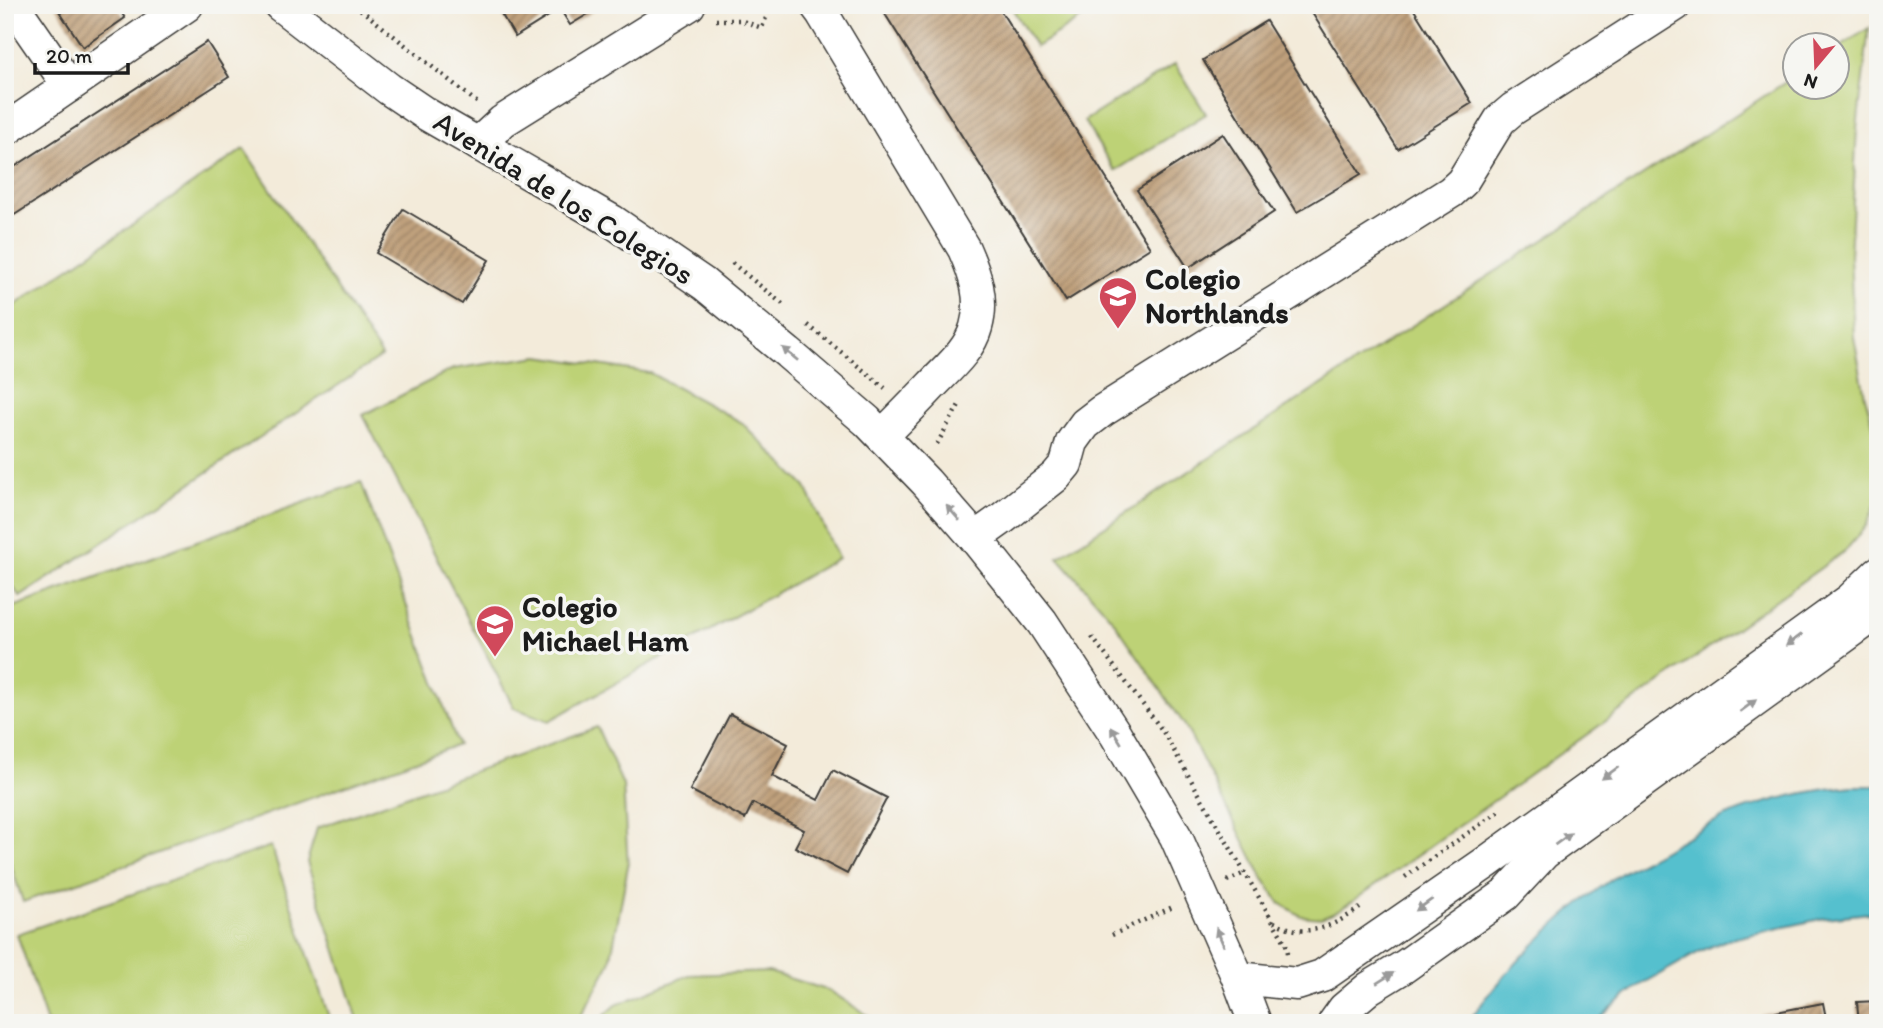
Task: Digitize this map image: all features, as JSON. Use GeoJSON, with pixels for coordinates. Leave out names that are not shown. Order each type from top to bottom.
{"type":"FeatureCollection","features":[{"type":"Feature","properties":{"kind":"street"},"geometry":{"type":"LineString","coordinates":[[13,5],[69,86]]}},
{"type":"Feature","properties":{"kind":"street"},"geometry":{"type":"LineString","coordinates":[[5,130],[187,5]]}},
{"type":"Feature","properties":{"kind":"street","name":"Avenida de los Colegios"},"geometry":{"type":"LineString","coordinates":[[279,5],[389,89],[612,221],[704,284],[798,361],[882,436],[975,538],[1042,622],[1116,734],[1176,837],[1255,1023]]}},
{"type":"Feature","properties":{"kind":"street"},"geometry":{"type":"LineString","coordinates":[[816,5],[957,237],[976,276],[979,306],[976,328],[967,345],[955,361],[882,436]]}},
{"type":"Feature","properties":{"kind":"street"},"geometry":{"type":"LineString","coordinates":[[975,538],[1056,477],[1066,464],[1072,442],[1093,417],[1451,192],[1462,181],[1500,120],[1513,109],[1675,5]]}},
{"type":"Feature","properties":{"kind":"street"},"geometry":{"type":"LineString","coordinates":[[478,144],[503,121],[700,13]]}},
{"type":"Feature","properties":{"kind":"street"},"geometry":{"type":"LineString","coordinates":[[1238,978],[1297,984],[1322,976],[1487,862],[1850,600],[1878,573]]}},
{"type":"Feature","properties":{"kind":"street"},"geometry":{"type":"LineString","coordinates":[[1334,1023],[1344,1009],[1369,988],[1405,966],[1504,895],[1544,853],[1878,612]]}},
{"type":"Feature","properties":{"kind":"path"},"geometry":{"type":"LineString","coordinates":[[700,13],[740,20],[762,28],[771,5]]}},
{"type":"Feature","properties":{"kind":"green space"},"geometry":{"type":"Polygon","coordinates":[[[1010,5],[1102,5],[1036,47],[1010,5]]]}},
{"type":"Feature","properties":{"kind":"green space"},"geometry":{"type":"Polygon","coordinates":[[[1869,28],[1857,128],[1850,256],[1854,337],[1865,396],[1876,435],[1878,494],[1866,526],[1846,550],[1339,910],[1321,918],[1301,916],[1280,903],[1262,877],[1186,727],[1113,620],[1058,557],[1782,84],[1782,102],[1852,102],[1852,39],[1869,28]]]}},
{"type":"Feature","properties":{"kind":"green space"},"geometry":{"type":"Polygon","coordinates":[[[1175,64],[1206,114],[1115,171],[1084,121],[1175,64]]]}},
{"type":"Feature","properties":{"kind":"green space"},"geometry":{"type":"Polygon","coordinates":[[[244,149],[382,356],[20,597],[5,575],[5,312],[244,149]]]}},
{"type":"Feature","properties":{"kind":"green space"},"geometry":{"type":"Polygon","coordinates":[[[539,356],[650,373],[741,422],[806,487],[838,558],[549,721],[514,708],[363,415],[453,369],[539,356]]]}},
{"type":"Feature","properties":{"kind":"green space"},"geometry":{"type":"Polygon","coordinates":[[[361,482],[458,745],[23,902],[5,846],[5,610],[361,482]]]}},
{"type":"Feature","properties":{"kind":"green space"},"geometry":{"type":"Polygon","coordinates":[[[597,727],[623,785],[628,866],[610,963],[577,1023],[359,1023],[307,862],[317,828],[597,727]]]}},
{"type":"Feature","properties":{"kind":"green space"},"geometry":{"type":"Polygon","coordinates":[[[271,846],[331,1023],[47,1023],[17,934],[271,846]]]}},
{"type":"Feature","properties":{"kind":"green space"},"geometry":{"type":"Polygon","coordinates":[[[769,972],[830,991],[879,1023],[596,1023],[616,1005],[689,975],[769,972]]]}},
{"type":"Feature","properties":{"kind":"water"},"geometry":{"type":"Polygon","coordinates":[[[1853,786],[1878,786],[1878,912],[1825,918],[1726,940],[1637,987],[1595,1023],[1467,1023],[1500,981],[1556,923],[1620,874],[1709,824],[1739,811],[1787,797],[1853,786]]]}},
{"type":"Feature","properties":{"kind":"building"},"geometry":{"type":"Polygon","coordinates":[[[55,5],[116,5],[125,18],[83,47],[55,5]]]}},
{"type":"Feature","properties":{"kind":"building"},"geometry":{"type":"Polygon","coordinates":[[[496,5],[603,5],[570,25],[560,9],[515,37],[496,5]]]}},
{"type":"Feature","properties":{"kind":"building"},"geometry":{"type":"Polygon","coordinates":[[[899,5],[997,5],[1150,248],[1066,301],[885,14],[899,5]]]}},
{"type":"Feature","properties":{"kind":"building"},"geometry":{"type":"Polygon","coordinates":[[[1307,5],[1411,5],[1472,103],[1398,149],[1307,5]]]}},
{"type":"Feature","properties":{"kind":"building"},"geometry":{"type":"Polygon","coordinates":[[[1266,21],[1361,174],[1297,212],[1203,60],[1266,21]]]}},
{"type":"Feature","properties":{"kind":"building"},"geometry":{"type":"Polygon","coordinates":[[[207,42],[229,77],[5,221],[5,173],[207,42]]]}},
{"type":"Feature","properties":{"kind":"building"},"geometry":{"type":"Polygon","coordinates":[[[1223,134],[1274,212],[1188,268],[1137,190],[1223,134]]]}},
{"type":"Feature","properties":{"kind":"building"},"geometry":{"type":"Polygon","coordinates":[[[403,209],[489,260],[462,304],[376,253],[403,209]]]}},
{"type":"Feature","properties":{"kind":"building"},"geometry":{"type":"Polygon","coordinates":[[[730,714],[788,744],[772,776],[818,800],[833,770],[887,798],[847,874],[795,847],[804,830],[753,803],[745,819],[690,790],[730,714]]]}},
{"type":"Feature","properties":{"kind":"building"},"geometry":{"type":"Polygon","coordinates":[[[1878,1001],[1878,1023],[1859,1023],[1857,1002],[1878,1001]]]}},
{"type":"Feature","properties":{"kind":"building"},"geometry":{"type":"Polygon","coordinates":[[[1823,1003],[1827,1023],[1763,1023],[1761,1015],[1823,1003]]]}},
{"type":"Feature","properties":{"kind":"place","name":"Colegio Northlands"},"geometry":{"type":"Point","coordinates":[1118,330]}},
{"type":"Feature","properties":{"kind":"place","name":"Colegio Michael Ham"},"geometry":{"type":"Point","coordinates":[495,658]}}]}
